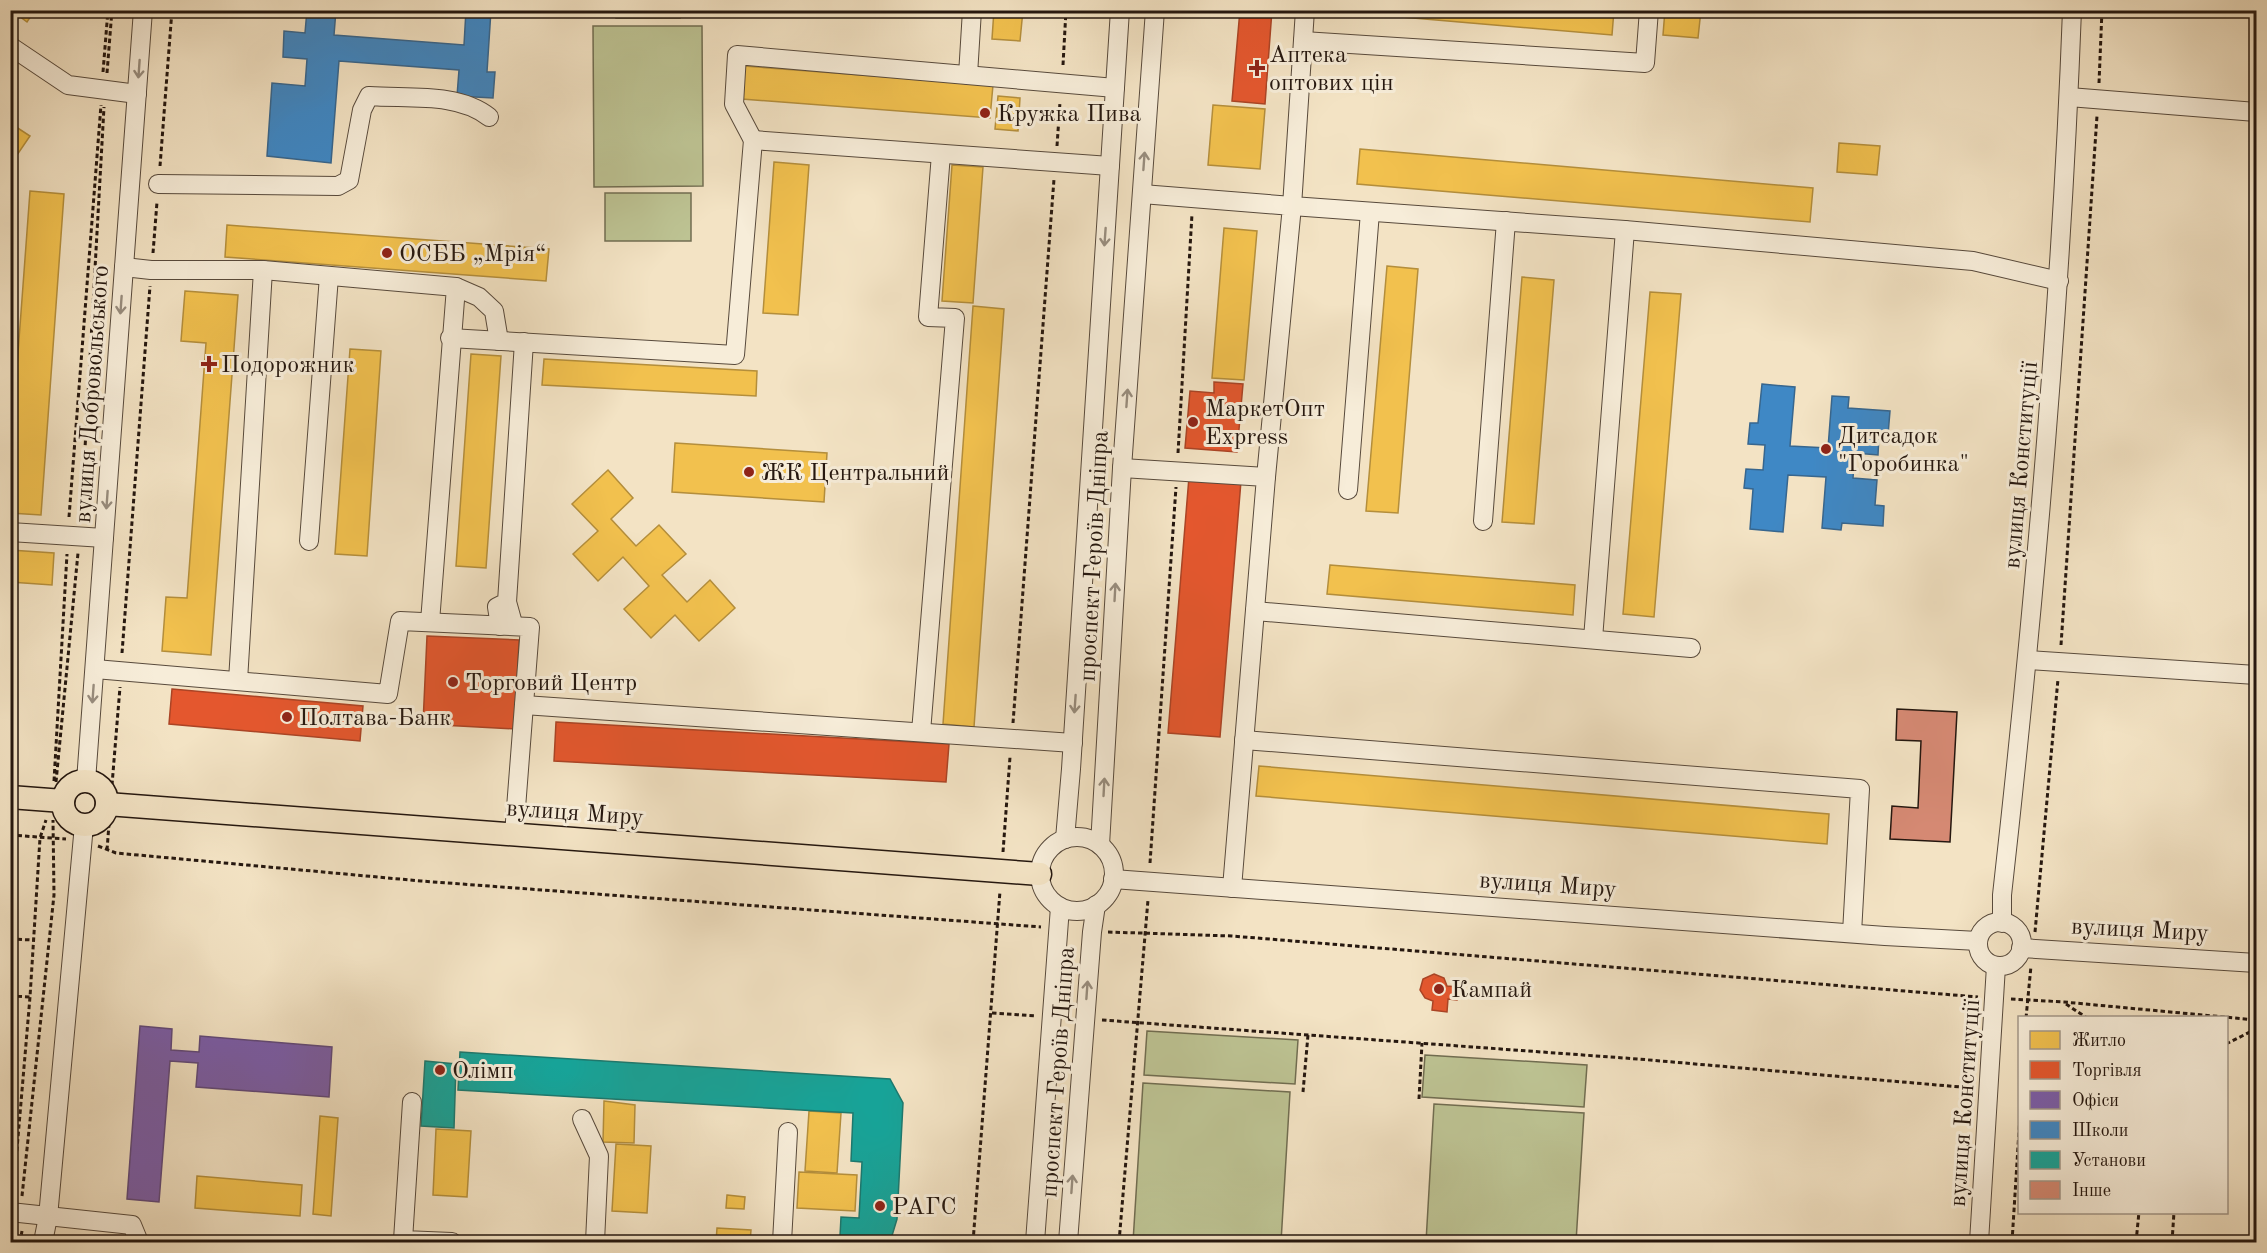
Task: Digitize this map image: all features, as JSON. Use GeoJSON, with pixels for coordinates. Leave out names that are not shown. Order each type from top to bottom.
{"type":"FeatureCollection","features":[{"type":"Feature","properties":{"kind":"main road"},"geometry":{"type":"LineString","coordinates":[[86,781],[99,787],[109,805],[97,822],[83,833],[77,824],[66,815],[58,801],[74,784],[86,781]]}},
{"type":"Feature","properties":{"kind":"main road"},"geometry":{"type":"LineString","coordinates":[[10,797],[58,801]]}},
{"type":"Feature","properties":{"kind":"main road","name":"вулиця Миру"},"geometry":{"type":"LineString","coordinates":[[109,805],[1040,874]]}},
{"type":"Feature","properties":{"kind":"street","name":"вулиця Добровольського"},"geometry":{"type":"LineString","coordinates":[[86,781],[143,10]]}},
{"type":"Feature","properties":{"kind":"street"},"geometry":{"type":"LineString","coordinates":[[968,75],[972,10]]}},
{"type":"Feature","properties":{"kind":"street","name":"проспект Героїв Дніпра"},"geometry":{"type":"LineString","coordinates":[[1065,839],[1120,10]]}},
{"type":"Feature","properties":{"kind":"street","name":"проспект Героїв Дніпра"},"geometry":{"type":"LineString","coordinates":[[1100,846],[1122,468],[1155,10]]}},
{"type":"Feature","properties":{"kind":"street"},"geometry":{"type":"LineString","coordinates":[[1232,888],[1266,477],[1292,206],[1305,10]]}},
{"type":"Feature","properties":{"kind":"street"},"geometry":{"type":"LineString","coordinates":[[1303,41],[1646,63],[1649,10]]}},
{"type":"Feature","properties":{"kind":"street","name":"вулиця Конституції"},"geometry":{"type":"LineString","coordinates":[[2002,923],[2002,895],[2028,660],[2059,281],[2072,10]]}},
{"type":"Feature","properties":{"kind":"street"},"geometry":{"type":"LineString","coordinates":[[10,46],[68,85],[137,94]]}},
{"type":"Feature","properties":{"kind":"street"},"geometry":{"type":"LineString","coordinates":[[450,338],[735,355],[753,140],[735,104],[737,55],[1114,88]]}},
{"type":"Feature","properties":{"kind":"street"},"geometry":{"type":"LineString","coordinates":[[158,184],[338,186],[349,180],[362,110],[369,96],[457,102],[478,108],[489,117]]}},
{"type":"Feature","properties":{"kind":"street"},"geometry":{"type":"LineString","coordinates":[[2069,97],[2256,112]]}},
{"type":"Feature","properties":{"kind":"street"},"geometry":{"type":"LineString","coordinates":[[753,140],[1110,166]]}},
{"type":"Feature","properties":{"kind":"street"},"geometry":{"type":"LineString","coordinates":[[921,732],[955,318],[928,317],[941,154]]}},
{"type":"Feature","properties":{"kind":"street"},"geometry":{"type":"LineString","coordinates":[[1142,195],[1625,230],[1973,261],[2059,281]]}},
{"type":"Feature","properties":{"kind":"street"},"geometry":{"type":"LineString","coordinates":[[1348,490],[1370,212]]}},
{"type":"Feature","properties":{"kind":"street"},"geometry":{"type":"LineString","coordinates":[[1483,520],[1506,221]]}},
{"type":"Feature","properties":{"kind":"street"},"geometry":{"type":"LineString","coordinates":[[1593,639],[1625,230]]}},
{"type":"Feature","properties":{"kind":"street"},"geometry":{"type":"LineString","coordinates":[[1104,264],[1136,268]]}},
{"type":"Feature","properties":{"kind":"street"},"geometry":{"type":"LineString","coordinates":[[124,267],[151,270],[263,270],[456,287],[479,297],[494,311],[499,341]]}},
{"type":"Feature","properties":{"kind":"street"},"geometry":{"type":"LineString","coordinates":[[238,681],[263,270]]}},
{"type":"Feature","properties":{"kind":"street"},"geometry":{"type":"LineString","coordinates":[[309,540],[329,276]]}},
{"type":"Feature","properties":{"kind":"street"},"geometry":{"type":"LineString","coordinates":[[430,622],[450,338],[456,287]]}},
{"type":"Feature","properties":{"kind":"street"},"geometry":{"type":"LineString","coordinates":[[500,626],[497,607],[507,602],[524,342]]}},
{"type":"Feature","properties":{"kind":"street"},"geometry":{"type":"LineString","coordinates":[[1122,468],[1266,477]]}},
{"type":"Feature","properties":{"kind":"street"},"geometry":{"type":"LineString","coordinates":[[10,532],[104,538]]}},
{"type":"Feature","properties":{"kind":"street"},"geometry":{"type":"LineString","coordinates":[[1255,611],[1691,648]]}},
{"type":"Feature","properties":{"kind":"street"},"geometry":{"type":"LineString","coordinates":[[95,669],[388,694],[400,621],[530,627],[514,834]]}},
{"type":"Feature","properties":{"kind":"street"},"geometry":{"type":"LineString","coordinates":[[2028,660],[2060,660],[2256,675]]}},
{"type":"Feature","properties":{"kind":"street"},"geometry":{"type":"LineString","coordinates":[[524,705],[1073,743]]}},
{"type":"Feature","properties":{"kind":"street"},"geometry":{"type":"LineString","coordinates":[[1244,740],[1860,789],[1852,933]]}},
{"type":"Feature","properties":{"kind":"street"},"geometry":{"type":"LineString","coordinates":[[43,1242],[48,1217],[83,833]]}},
{"type":"Feature","properties":{"kind":"street"},"geometry":{"type":"LineString","coordinates":[[1077,837],[1089,839],[1100,846],[1108,855],[1113,866],[1113,879],[1110,889],[1096,905],[1077,911],[1060,907],[1048,898],[1042,887],[1041,863],[1055,844],[1077,837]]}},
{"type":"Feature","properties":{"kind":"street","name":"вулиця Миру"},"geometry":{"type":"LineString","coordinates":[[1113,879],[1978,941]]}},
{"type":"Feature","properties":{"kind":"street","name":"проспект Героїв Дніпра"},"geometry":{"type":"LineString","coordinates":[[1068,1242],[1096,905]]}},
{"type":"Feature","properties":{"kind":"street","name":"проспект Героїв Дніпра"},"geometry":{"type":"LineString","coordinates":[[1035,1242],[1060,907]]}},
{"type":"Feature","properties":{"kind":"street"},"geometry":{"type":"LineString","coordinates":[[1995,923],[2002,923],[2015,929],[2027,949],[2015,960],[2003,966],[1996,966],[1990,964],[1980,954],[1978,941],[1984,929],[1995,923]]}},
{"type":"Feature","properties":{"kind":"street","name":"вулиця Миру"},"geometry":{"type":"LineString","coordinates":[[2027,949],[2256,963]]}},
{"type":"Feature","properties":{"kind":"street","name":"вулиця Конституції"},"geometry":{"type":"LineString","coordinates":[[1979,1242],[1996,966]]}},
{"type":"Feature","properties":{"kind":"street"},"geometry":{"type":"LineString","coordinates":[[412,1102],[403,1240],[452,1242]]}},
{"type":"Feature","properties":{"kind":"street"},"geometry":{"type":"LineString","coordinates":[[582,1119],[599,1156],[596,1242]]}},
{"type":"Feature","properties":{"kind":"street"},"geometry":{"type":"LineString","coordinates":[[782,1242],[788,1132]]}},
{"type":"Feature","properties":{"kind":"street"},"geometry":{"type":"LineString","coordinates":[[14,1213],[132,1225],[139,1242]]}},
{"type":"Feature","properties":{"kind":"path"},"geometry":{"type":"LineString","coordinates":[[14,1242],[14,1213],[40,838],[58,801],[58,770],[110,10]]}},
{"type":"Feature","properties":{"kind":"path"},"geometry":{"type":"LineString","coordinates":[[107,850],[172,10]]}},
{"type":"Feature","properties":{"kind":"path"},"geometry":{"type":"LineString","coordinates":[[973,1242],[1066,10]]}},
{"type":"Feature","properties":{"kind":"path"},"geometry":{"type":"LineString","coordinates":[[2026,1016],[2027,949],[2060,660],[2098,101],[2102,10]]}},
{"type":"Feature","properties":{"kind":"path"},"geometry":{"type":"LineString","coordinates":[[14,1213],[54,895],[54,838],[104,90]]}},
{"type":"Feature","properties":{"kind":"path"},"geometry":{"type":"LineString","coordinates":[[1119,1242],[1149,881],[1192,213]]}},
{"type":"Feature","properties":{"kind":"path"},"geometry":{"type":"LineString","coordinates":[[10,835],[54,838],[83,833],[107,850],[116,853],[421,881],[1059,928]]}},
{"type":"Feature","properties":{"kind":"path"},"geometry":{"type":"LineString","coordinates":[[1092,932],[1232,936],[1995,999],[2064,1002],[2213,1016]]}},
{"type":"Feature","properties":{"kind":"path"},"geometry":{"type":"LineString","coordinates":[[10,939],[33,940]]}},
{"type":"Feature","properties":{"kind":"path"},"geometry":{"type":"LineString","coordinates":[[10,996],[30,997]]}},
{"type":"Feature","properties":{"kind":"path"},"geometry":{"type":"LineString","coordinates":[[2064,1002],[2085,1016]]}},
{"type":"Feature","properties":{"kind":"path"},"geometry":{"type":"LineString","coordinates":[[992,1013],[1052,1017]]}},
{"type":"Feature","properties":{"kind":"path"},"geometry":{"type":"LineString","coordinates":[[2228,1017],[2256,1020]]}},
{"type":"Feature","properties":{"kind":"path"},"geometry":{"type":"LineString","coordinates":[[1085,1020],[1422,1043],[1980,1089]]}},
{"type":"Feature","properties":{"kind":"path"},"geometry":{"type":"LineString","coordinates":[[2228,1043],[2256,1029]]}},
{"type":"Feature","properties":{"kind":"path"},"geometry":{"type":"LineString","coordinates":[[1303,1092],[1308,1035]]}},
{"type":"Feature","properties":{"kind":"path"},"geometry":{"type":"LineString","coordinates":[[1419,1099],[1422,1043]]}},
{"type":"Feature","properties":{"kind":"path"},"geometry":{"type":"LineString","coordinates":[[2012,1242],[2018,1133]]}},
{"type":"Feature","properties":{"kind":"path"},"geometry":{"type":"LineString","coordinates":[[2136,1242],[2139,1214]]}},
{"type":"Feature","properties":{"kind":"path"},"geometry":{"type":"LineString","coordinates":[[2172,1242],[2174,1214]]}},
{"type":"Feature","properties":{"kind":"green space"},"geometry":{"type":"Polygon","coordinates":[[[616,11],[680,11],[680,18],[616,18],[616,11]]]}},
{"type":"Feature","properties":{"kind":"green space"},"geometry":{"type":"Polygon","coordinates":[[[593,26],[702,26],[703,186],[594,187],[593,26]]]}},
{"type":"Feature","properties":{"kind":"green space"},"geometry":{"type":"Polygon","coordinates":[[[605,193],[691,193],[691,241],[605,241],[605,193]]]}},
{"type":"Feature","properties":{"kind":"green space"},"geometry":{"type":"Polygon","coordinates":[[[1147,1031],[1298,1040],[1295,1084],[1144,1075],[1147,1031]]]}},
{"type":"Feature","properties":{"kind":"green space"},"geometry":{"type":"Polygon","coordinates":[[[1425,1055],[1587,1065],[1584,1107],[1422,1097],[1425,1055]]]}},
{"type":"Feature","properties":{"kind":"green space"},"geometry":{"type":"Polygon","coordinates":[[[1143,1083],[1290,1092],[1281,1242],[1133,1242],[1143,1083]]]}},
{"type":"Feature","properties":{"kind":"green space"},"geometry":{"type":"Polygon","coordinates":[[[1434,1104],[1584,1113],[1576,1242],[1426,1242],[1434,1104]]]}},
{"type":"Feature","properties":{"kind":"building: Житло"},"geometry":{"type":"Polygon","coordinates":[[[11,10],[35,10],[27,22],[11,10]]]}},
{"type":"Feature","properties":{"kind":"building: Житло"},"geometry":{"type":"Polygon","coordinates":[[[994,10],[1023,10],[1020,41],[992,39],[994,10]]]}},
{"type":"Feature","properties":{"kind":"building: Житло"},"geometry":{"type":"Polygon","coordinates":[[[1367,10],[1614,10],[1612,35],[1367,14],[1367,10]]]}},
{"type":"Feature","properties":{"kind":"building: Житло"},"geometry":{"type":"Polygon","coordinates":[[[1665,10],[1701,10],[1698,38],[1663,35],[1665,10]]]}},
{"type":"Feature","properties":{"kind":"building: Житло"},"geometry":{"type":"Polygon","coordinates":[[[744,66],[993,85],[990,118],[742,99],[744,66]]]}},
{"type":"Feature","properties":{"kind":"building: Житло"},"geometry":{"type":"Polygon","coordinates":[[[998,96],[1020,98],[1018,131],[995,129],[998,96]]]}},
{"type":"Feature","properties":{"kind":"building: Житло"},"geometry":{"type":"Polygon","coordinates":[[[1213,105],[1265,109],[1260,169],[1208,165],[1213,105]]]}},
{"type":"Feature","properties":{"kind":"building: Житло"},"geometry":{"type":"Polygon","coordinates":[[[10,123],[30,136],[15,158],[10,155],[10,123]]]}},
{"type":"Feature","properties":{"kind":"building: Житло"},"geometry":{"type":"Polygon","coordinates":[[[1839,143],[1880,146],[1877,175],[1837,172],[1839,143]]]}},
{"type":"Feature","properties":{"kind":"building: Житло"},"geometry":{"type":"Polygon","coordinates":[[[1360,149],[1813,188],[1810,222],[1357,184],[1360,149]]]}},
{"type":"Feature","properties":{"kind":"building: Житло"},"geometry":{"type":"Polygon","coordinates":[[[774,162],[809,165],[798,315],[763,313],[774,162]]]}},
{"type":"Feature","properties":{"kind":"building: Житло"},"geometry":{"type":"Polygon","coordinates":[[[952,165],[983,167],[973,303],[942,301],[952,165]]]}},
{"type":"Feature","properties":{"kind":"building: Житло"},"geometry":{"type":"Polygon","coordinates":[[[30,191],[64,194],[41,515],[10,513],[10,461],[30,191]]]}},
{"type":"Feature","properties":{"kind":"building: Житло","name":"ОСББ „Мрія“"},"geometry":{"type":"Polygon","coordinates":[[[227,225],[549,249],[546,281],[225,257],[227,225]]]}},
{"type":"Feature","properties":{"kind":"building: Житло"},"geometry":{"type":"Polygon","coordinates":[[[1224,228],[1257,231],[1244,380],[1212,378],[1224,228]]]}},
{"type":"Feature","properties":{"kind":"building: Житло"},"geometry":{"type":"Polygon","coordinates":[[[1387,266],[1418,269],[1398,513],[1366,511],[1387,266]]]}},
{"type":"Feature","properties":{"kind":"building: Житло"},"geometry":{"type":"Polygon","coordinates":[[[1522,277],[1554,280],[1534,524],[1502,522],[1522,277]]]}},
{"type":"Feature","properties":{"kind":"building: Житло"},"geometry":{"type":"Polygon","coordinates":[[[185,291],[238,295],[211,655],[162,651],[166,597],[187,598],[206,343],[181,341],[185,291]]]}},
{"type":"Feature","properties":{"kind":"building: Житло"},"geometry":{"type":"Polygon","coordinates":[[[1650,292],[1681,294],[1654,617],[1623,614],[1650,292]]]}},
{"type":"Feature","properties":{"kind":"building: Житло"},"geometry":{"type":"Polygon","coordinates":[[[973,306],[1004,309],[974,727],[943,724],[973,306]]]}},
{"type":"Feature","properties":{"kind":"building: Житло"},"geometry":{"type":"Polygon","coordinates":[[[350,349],[381,351],[367,556],[335,554],[350,349]]]}},
{"type":"Feature","properties":{"kind":"building: Житло"},"geometry":{"type":"Polygon","coordinates":[[[471,354],[501,356],[486,568],[456,566],[471,354]]]}},
{"type":"Feature","properties":{"kind":"building: Житло"},"geometry":{"type":"Polygon","coordinates":[[[544,359],[757,371],[756,396],[542,385],[544,359]]]}},
{"type":"Feature","properties":{"kind":"building: Житло","name":"ЖК Центральний"},"geometry":{"type":"Polygon","coordinates":[[[675,443],[827,453],[824,502],[672,492],[675,443]]]}},
{"type":"Feature","properties":{"kind":"building: Житло"},"geometry":{"type":"Polygon","coordinates":[[[608,470],[633,498],[611,519],[636,546],[659,525],[686,554],[662,575],[687,602],[710,580],[735,608],[699,641],[675,615],[651,638],[624,609],[649,586],[623,557],[598,581],[573,554],[598,531],[572,504],[608,470]]]}},
{"type":"Feature","properties":{"kind":"building: Житло"},"geometry":{"type":"Polygon","coordinates":[[[10,550],[54,553],[52,585],[10,582],[10,550]]]}},
{"type":"Feature","properties":{"kind":"building: Житло"},"geometry":{"type":"Polygon","coordinates":[[[1330,565],[1575,585],[1573,615],[1327,594],[1330,565]]]}},
{"type":"Feature","properties":{"kind":"building: Житло"},"geometry":{"type":"Polygon","coordinates":[[[1259,766],[1829,814],[1827,844],[1256,796],[1259,766]]]}},
{"type":"Feature","properties":{"kind":"building: Житло"},"geometry":{"type":"Polygon","coordinates":[[[604,1101],[635,1105],[634,1143],[603,1142],[604,1101]]]}},
{"type":"Feature","properties":{"kind":"building: Житло"},"geometry":{"type":"Polygon","coordinates":[[[809,1111],[841,1113],[837,1173],[805,1171],[809,1111]]]}},
{"type":"Feature","properties":{"kind":"building: Житло"},"geometry":{"type":"Polygon","coordinates":[[[320,1116],[338,1118],[331,1216],[313,1214],[320,1116]]]}},
{"type":"Feature","properties":{"kind":"building: Житло"},"geometry":{"type":"Polygon","coordinates":[[[436,1129],[471,1131],[467,1197],[433,1195],[436,1129]]]}},
{"type":"Feature","properties":{"kind":"building: Житло"},"geometry":{"type":"Polygon","coordinates":[[[616,1144],[651,1146],[647,1213],[612,1211],[616,1144]]]}},
{"type":"Feature","properties":{"kind":"building: Житло"},"geometry":{"type":"Polygon","coordinates":[[[799,1172],[857,1175],[855,1211],[797,1208],[799,1172]]]}},
{"type":"Feature","properties":{"kind":"building: Житло"},"geometry":{"type":"Polygon","coordinates":[[[197,1176],[302,1185],[300,1216],[195,1208],[197,1176]]]}},
{"type":"Feature","properties":{"kind":"building: Житло"},"geometry":{"type":"Polygon","coordinates":[[[727,1195],[745,1197],[744,1209],[726,1208],[727,1195]]]}},
{"type":"Feature","properties":{"kind":"building: Житло"},"geometry":{"type":"Polygon","coordinates":[[[717,1228],[751,1230],[750,1242],[716,1242],[717,1228]]]}},
{"type":"Feature","properties":{"kind":"building: Торгівля"},"geometry":{"type":"Polygon","coordinates":[[[1240,10],[1272,10],[1265,104],[1232,101],[1240,10]]]}},
{"type":"Feature","properties":{"kind":"building: Торгівля"},"geometry":{"type":"Polygon","coordinates":[[[1214,382],[1243,384],[1237,452],[1185,448],[1190,391],[1214,393],[1214,382]]]}},
{"type":"Feature","properties":{"kind":"building: Торгівля"},"geometry":{"type":"Polygon","coordinates":[[[1189,477],[1241,481],[1220,737],[1168,733],[1189,477]]]}},
{"type":"Feature","properties":{"kind":"building: Торгівля"},"geometry":{"type":"Polygon","coordinates":[[[427,636],[519,640],[515,729],[423,724],[427,636]]]}},
{"type":"Feature","properties":{"kind":"building: Торгівля"},"geometry":{"type":"Polygon","coordinates":[[[172,689],[363,706],[360,741],[169,724],[172,689]]]}},
{"type":"Feature","properties":{"kind":"building: Торгівля"},"geometry":{"type":"Polygon","coordinates":[[[556,722],[949,744],[946,782],[554,761],[556,722]]]}},
{"type":"Feature","properties":{"kind":"building: Торгівля"},"geometry":{"type":"Polygon","coordinates":[[[1434,974],[1444,978],[1447,986],[1458,987],[1457,1000],[1448,999],[1447,1012],[1432,1010],[1433,1001],[1425,998],[1420,990],[1423,979],[1434,974]]]}},
{"type":"Feature","properties":{"kind":"building: Офіси"},"geometry":{"type":"Polygon","coordinates":[[[140,1026],[172,1029],[171,1050],[199,1052],[200,1036],[332,1047],[329,1097],[196,1087],[198,1063],[170,1061],[159,1202],[127,1199],[140,1026]]]}},
{"type":"Feature","properties":{"kind":"building: Школи"},"geometry":{"type":"Polygon","coordinates":[[[307,10],[336,10],[334,35],[464,45],[466,10],[491,10],[487,72],[495,72],[493,98],[457,96],[459,70],[339,61],[331,163],[267,156],[272,83],[305,86],[307,59],[283,57],[284,31],[305,33],[307,10]]]}},
{"type":"Feature","properties":{"kind":"building: Школи"},"geometry":{"type":"Polygon","coordinates":[[[1762,384],[1795,387],[1790,446],[1828,448],[1832,396],[1849,397],[1848,408],[1890,411],[1888,435],[1879,435],[1878,455],[1855,453],[1853,478],[1877,480],[1875,505],[1884,506],[1883,526],[1842,523],[1841,530],[1822,528],[1826,477],[1788,475],[1783,532],[1750,529],[1753,489],[1744,488],[1746,469],[1763,470],[1765,445],[1748,444],[1750,423],[1758,423],[1762,384]]]}},
{"type":"Feature","properties":{"kind":"building: Установи"},"geometry":{"type":"Polygon","coordinates":[[[460,1052],[890,1079],[903,1103],[897,1219],[891,1239],[840,1236],[841,1217],[859,1218],[862,1162],[851,1161],[853,1113],[458,1090],[460,1052]]]}},
{"type":"Feature","properties":{"kind":"building: Установи"},"geometry":{"type":"Polygon","coordinates":[[[425,1061],[456,1064],[454,1128],[421,1126],[425,1061]]]}},
{"type":"Feature","properties":{"kind":"building: Інше"},"geometry":{"type":"Polygon","coordinates":[[[1897,709],[1957,712],[1950,842],[1890,839],[1892,806],[1918,808],[1921,741],[1896,740],[1897,709]]]}},
{"type":"Feature","properties":{"kind":"place","name":"Аптека оптових цін"},"geometry":{"type":"Point","coordinates":[1257,68]}},
{"type":"Feature","properties":{"kind":"place","name":"Кружка Пива"},"geometry":{"type":"Point","coordinates":[985,113]}},
{"type":"Feature","properties":{"kind":"place","name":"ОСББ „Мрія“"},"geometry":{"type":"Point","coordinates":[387,253]}},
{"type":"Feature","properties":{"kind":"place","name":"Подорожник"},"geometry":{"type":"Point","coordinates":[209,364]}},
{"type":"Feature","properties":{"kind":"place","name":"МаркетОпт Express"},"geometry":{"type":"Point","coordinates":[1193,422]}},
{"type":"Feature","properties":{"kind":"place","name":"Дитсадок \"Горобинка\""},"geometry":{"type":"Point","coordinates":[1826,449]}},
{"type":"Feature","properties":{"kind":"place","name":"ЖК Центральний"},"geometry":{"type":"Point","coordinates":[749,472]}},
{"type":"Feature","properties":{"kind":"place","name":"Торговий Центр"},"geometry":{"type":"Point","coordinates":[453,682]}},
{"type":"Feature","properties":{"kind":"place","name":"Полтава-Банк"},"geometry":{"type":"Point","coordinates":[287,717]}},
{"type":"Feature","properties":{"kind":"place","name":"Кампай"},"geometry":{"type":"Point","coordinates":[1439,989]}},
{"type":"Feature","properties":{"kind":"place","name":"Олімп"},"geometry":{"type":"Point","coordinates":[440,1070]}},
{"type":"Feature","properties":{"kind":"place","name":"РАГС"},"geometry":{"type":"Point","coordinates":[880,1206]}}]}
